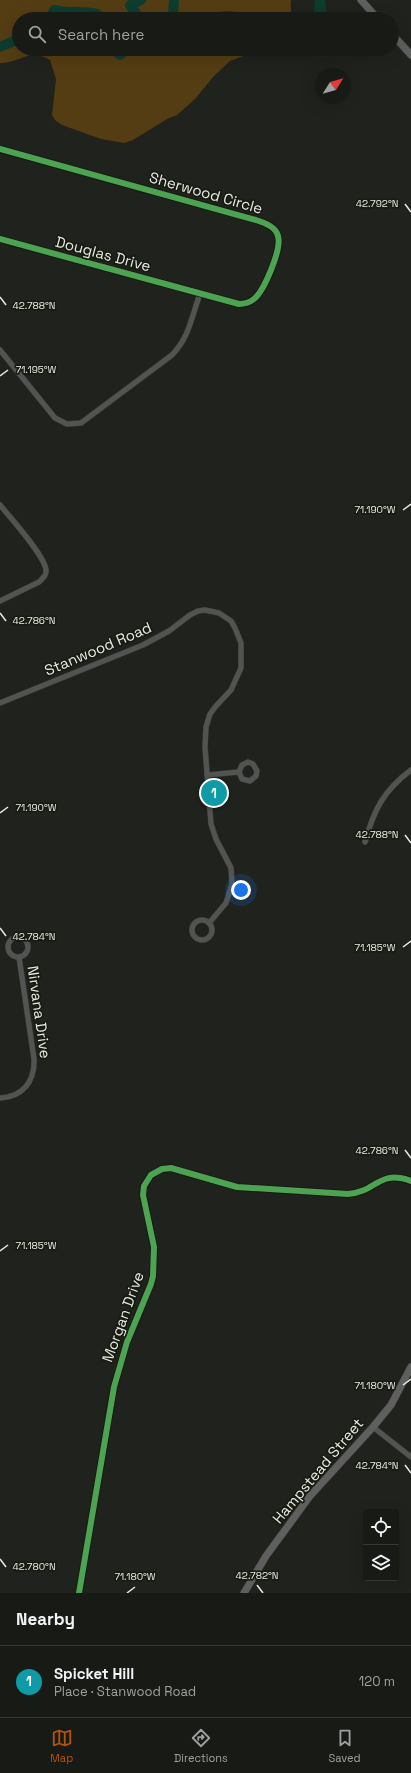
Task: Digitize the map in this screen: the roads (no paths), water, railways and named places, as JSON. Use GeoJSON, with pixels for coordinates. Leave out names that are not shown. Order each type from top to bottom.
{"type":"FeatureCollection","features":[{"type":"Feature","properties":{"kind":"main road"},"geometry":{"type":"LineString","coordinates":[[361,0],[372,12]]}},
{"type":"Feature","properties":{"kind":"main road"},"geometry":{"type":"LineString","coordinates":[[399,42],[411,55]]}},
{"type":"Feature","properties":{"kind":"main road","name":"Hampstead Street"},"geometry":{"type":"LineString","coordinates":[[244,1593],[266,1556],[310,1496],[391,1405],[411,1367]]}},
{"type":"Feature","properties":{"kind":"street","name":"Sherwood Circle"},"geometry":{"type":"LineString","coordinates":[[0,149],[250,218],[274,229],[278,235],[278,248],[260,291],[253,300],[239,304],[200,294]]}},
{"type":"Feature","properties":{"kind":"street","name":"Douglas Drive"},"geometry":{"type":"LineString","coordinates":[[0,239],[200,294]]}},
{"type":"Feature","properties":{"kind":"street"},"geometry":{"type":"LineString","coordinates":[[0,350],[55,418],[67,424],[81,423],[172,355],[187,335],[200,294]]}},
{"type":"Feature","properties":{"kind":"street"},"geometry":{"type":"LineString","coordinates":[[0,504],[42,559],[46,572],[39,582],[0,601]]}},
{"type":"Feature","properties":{"kind":"street","name":"Stanwood Road"},"geometry":{"type":"LineString","coordinates":[[0,703],[143,646],[165,634],[194,613],[206,610],[219,613],[231,621],[241,643],[242,660],[235,683],[213,709],[208,720],[205,740],[211,824],[216,839],[231,868],[232,884],[229,897],[224,908],[209,923]]}},
{"type":"Feature","properties":{"kind":"street"},"geometry":{"type":"LineString","coordinates":[[365,842],[372,817],[381,799],[394,784],[411,770]]}},
{"type":"Feature","properties":{"kind":"street"},"geometry":{"type":"LineString","coordinates":[[207,775],[239,772]]}},
{"type":"Feature","properties":{"kind":"street","name":"Nirvana Drive"},"geometry":{"type":"LineString","coordinates":[[16,937],[24,940],[28,945],[27,951],[19,957],[12,955],[8,950],[8,943],[16,937]]}},
{"type":"Feature","properties":{"kind":"street","name":"Nirvana Drive"},"geometry":{"type":"LineString","coordinates":[[0,1098],[10,1096],[22,1090],[31,1080],[33,1074],[34,1059],[19,957]]}},
{"type":"Feature","properties":{"kind":"street","name":"Morgan Drive"},"geometry":{"type":"LineString","coordinates":[[79,1593],[119,1364],[126,1342],[153,1276],[154,1247],[143,1195],[144,1186],[148,1178],[158,1170],[171,1168],[237,1187],[348,1194],[362,1191],[391,1177],[400,1177],[411,1181]]}},
{"type":"Feature","properties":{"kind":"street"},"geometry":{"type":"LineString","coordinates":[[373,1427],[411,1457]]}},
{"type":"Feature","properties":{"kind":"waterway"},"geometry":{"type":"LineString","coordinates":[[135,12],[130,5],[141,0]]}},
{"type":"Feature","properties":{"kind":"waterway"},"geometry":{"type":"LineString","coordinates":[[173,12],[174,0]]}},
{"type":"Feature","properties":{"kind":"waterway"},"geometry":{"type":"LineString","coordinates":[[319,12],[320,0]]}},
{"type":"Feature","properties":{"kind":"waterway"},"geometry":{"type":"LineString","coordinates":[[53,12],[54,10],[65,12]]}},
{"type":"Feature","properties":{"kind":"waterway"},"geometry":{"type":"LineString","coordinates":[[65,12],[81,12]]}},
{"type":"Feature","properties":{"kind":"waterway"},"geometry":{"type":"LineString","coordinates":[[0,47],[12,42]]}},
{"type":"Feature","properties":{"kind":"place","name":"Spicket Hill"},"geometry":{"type":"Point","coordinates":[214,793]}}]}
